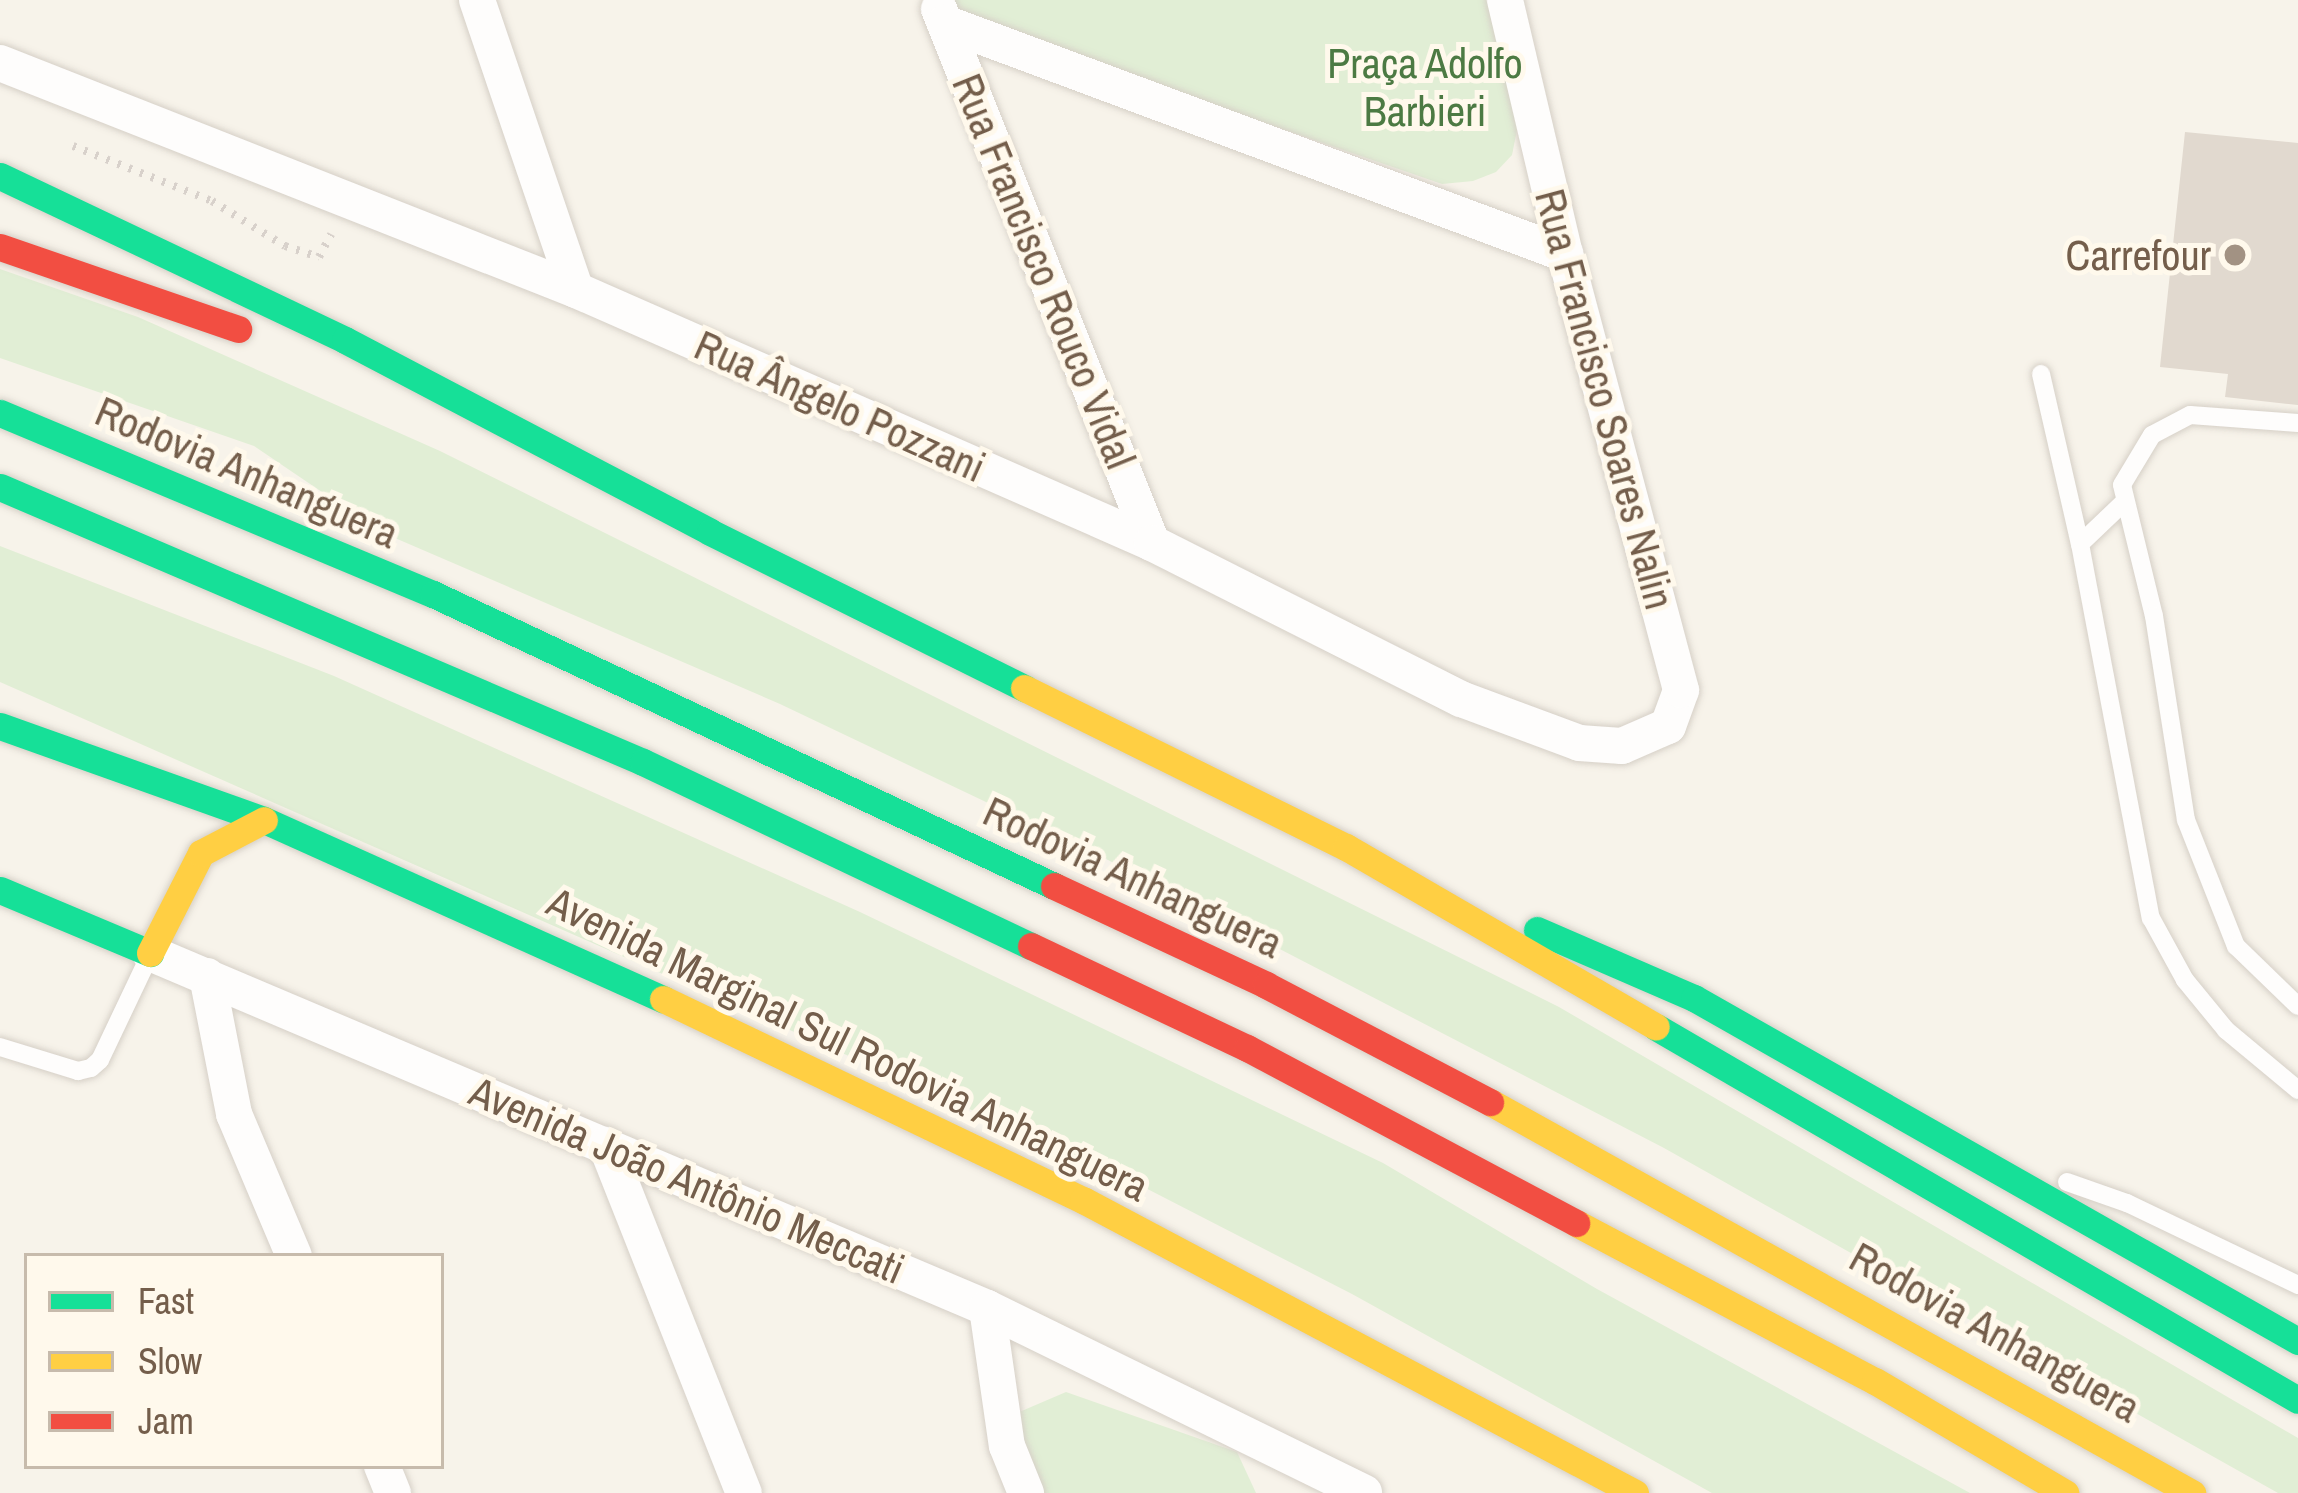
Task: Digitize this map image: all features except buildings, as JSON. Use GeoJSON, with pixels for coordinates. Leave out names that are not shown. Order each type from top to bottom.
{"type":"FeatureCollection","features":[{"type":"Feature","properties":{"kind":"main road"},"geometry":{"type":"LineString","coordinates":[[0,176],[345,340],[710,532],[1346,847],[1694,998],[2298,1341]]}},
{"type":"Feature","properties":{"kind":"main road"},"geometry":{"type":"LineString","coordinates":[[0,247],[272,342]]}},
{"type":"Feature","properties":{"kind":"main road"},"geometry":{"type":"LineString","coordinates":[[358,380],[710,532]]}},
{"type":"Feature","properties":{"kind":"main road","name":"Rodovia Anhanguera"},"geometry":{"type":"LineString","coordinates":[[0,413],[433,594],[1266,985],[1582,1150],[2192,1493]]}},
{"type":"Feature","properties":{"kind":"main road"},"geometry":{"type":"LineString","coordinates":[[0,487],[643,762],[1120,986],[1596,1229],[1875,1381],[2065,1493]]}},
{"type":"Feature","properties":{"kind":"main road","name":"Avenida Marginal Sul Rodovia Anhanguera"},"geometry":{"type":"LineString","coordinates":[[0,726],[264,820],[535,938],[1084,1200],[1635,1493]]}},
{"type":"Feature","properties":{"kind":"main road"},"geometry":{"type":"LineString","coordinates":[[150,953],[201,853],[264,820]]}},
{"type":"Feature","properties":{"kind":"main road"},"geometry":{"type":"LineString","coordinates":[[1346,847],[2298,1400]]}},
{"type":"Feature","properties":{"kind":"main road","name":"Avenida João Antônio Meccati"},"geometry":{"type":"LineString","coordinates":[[0,890],[150,953]]}},
{"type":"Feature","properties":{"kind":"street"},"geometry":{"type":"LineString","coordinates":[[477,0],[576,290]]}},
{"type":"Feature","properties":{"kind":"street","name":"Rua Francisco Soares Nalin"},"geometry":{"type":"LineString","coordinates":[[1505,0],[1565,254],[1681,690],[1669,726]]}},
{"type":"Feature","properties":{"kind":"street"},"geometry":{"type":"LineString","coordinates":[[940,11],[1565,254]]}},
{"type":"Feature","properties":{"kind":"street","name":"Rua Francisco Rouco Vidal"},"geometry":{"type":"LineString","coordinates":[[940,11],[1152,542]]}},
{"type":"Feature","properties":{"kind":"street","name":"Rua Ângelo Pozzani"},"geometry":{"type":"LineString","coordinates":[[0,63],[576,290],[1152,542],[1461,699],[1579,743],[1622,746],[1669,726]]}},
{"type":"Feature","properties":{"kind":"street","name":"Avenida João Antônio Meccati"},"geometry":{"type":"LineString","coordinates":[[150,953],[987,1308],[1298,1456],[1364,1493]]}},
{"type":"Feature","properties":{"kind":"street"},"geometry":{"type":"LineString","coordinates":[[207,976],[234,1114],[292,1253]]}},
{"type":"Feature","properties":{"kind":"street"},"geometry":{"type":"LineString","coordinates":[[605,1145],[744,1493]]}},
{"type":"Feature","properties":{"kind":"street"},"geometry":{"type":"LineString","coordinates":[[987,1308],[1007,1446],[1026,1493]]}},
{"type":"Feature","properties":{"kind":"street"},"geometry":{"type":"LineString","coordinates":[[1298,1456],[1312,1493]]}},
{"type":"Feature","properties":{"kind":"lane"},"geometry":{"type":"LineString","coordinates":[[2041,374],[2080,544],[2151,918],[2185,980],[2226,1030],[2298,1090]]}},
{"type":"Feature","properties":{"kind":"lane"},"geometry":{"type":"LineString","coordinates":[[2298,423],[2190,415],[2152,435],[2122,485],[2154,616],[2186,820],[2236,946],[2298,1006]]}},
{"type":"Feature","properties":{"kind":"lane"},"geometry":{"type":"LineString","coordinates":[[2080,544],[2125,501]]}},
{"type":"Feature","properties":{"kind":"lane"},"geometry":{"type":"LineString","coordinates":[[0,1047],[78,1071],[91,1068],[100,1060],[150,953]]}},
{"type":"Feature","properties":{"kind":"lane"},"geometry":{"type":"LineString","coordinates":[[1961,1146],[2127,1203],[2298,1285]]}},
{"type":"Feature","properties":{"kind":"path"},"geometry":{"type":"LineString","coordinates":[[64,142],[212,201],[286,246],[319,257]]}},
{"type":"Feature","properties":{"kind":"green space","name":"Praça Adolfo Barbieri"},"geometry":{"type":"Polygon","coordinates":[[[946,0],[1491,0],[1519,120],[1512,155],[1496,172],[1473,181],[1442,184],[952,15],[946,0]]]}},
{"type":"Feature","properties":{"kind":"green space"},"geometry":{"type":"Polygon","coordinates":[[[0,269],[138,317],[440,451],[1559,1007],[2298,1438],[2298,1493],[2278,1493],[1664,1148],[1108,860],[780,704],[381,532],[254,446],[0,358],[0,269]]]}},
{"type":"Feature","properties":{"kind":"green space"},"geometry":{"type":"Polygon","coordinates":[[[0,546],[334,676],[860,912],[1383,1163],[1597,1289],[1970,1493],[1712,1493],[1352,1294],[1128,1179],[0,682],[0,546]]]}},
{"type":"Feature","properties":{"kind":"green space"},"geometry":{"type":"Polygon","coordinates":[[[1066,1392],[1237,1452],[1256,1493],[1041,1493],[1017,1438],[1017,1413],[1066,1392]]]}},
{"type":"Feature","properties":{"kind":"traffic: fast"},"geometry":{"type":"LineString","coordinates":[[0,176],[345,340],[710,532],[1024,688]]}},
{"type":"Feature","properties":{"kind":"traffic: fast"},"geometry":{"type":"LineString","coordinates":[[0,413],[433,594],[1054,886]]}},
{"type":"Feature","properties":{"kind":"traffic: fast"},"geometry":{"type":"LineString","coordinates":[[0,487],[643,762],[1031,946]]}},
{"type":"Feature","properties":{"kind":"traffic: fast"},"geometry":{"type":"LineString","coordinates":[[0,726],[264,820],[663,999]]}},
{"type":"Feature","properties":{"kind":"traffic: fast"},"geometry":{"type":"LineString","coordinates":[[0,890],[150,953]]}},
{"type":"Feature","properties":{"kind":"traffic: fast"},"geometry":{"type":"LineString","coordinates":[[1537,930],[1694,998],[2298,1341]]}},
{"type":"Feature","properties":{"kind":"traffic: fast"},"geometry":{"type":"LineString","coordinates":[[1656,1027],[2298,1400]]}},
{"type":"Feature","properties":{"kind":"traffic: slow"},"geometry":{"type":"LineString","coordinates":[[1024,688],[1346,847],[1656,1027]]}},
{"type":"Feature","properties":{"kind":"traffic: slow"},"geometry":{"type":"LineString","coordinates":[[150,953],[201,853],[264,820]]}},
{"type":"Feature","properties":{"kind":"traffic: slow"},"geometry":{"type":"LineString","coordinates":[[663,999],[1083,1200],[1635,1493]]}},
{"type":"Feature","properties":{"kind":"traffic: slow"},"geometry":{"type":"LineString","coordinates":[[1490,1102],[2192,1493]]}},
{"type":"Feature","properties":{"kind":"traffic: slow"},"geometry":{"type":"LineString","coordinates":[[1576,1223],[1875,1381],[2065,1493]]}},
{"type":"Feature","properties":{"kind":"traffic: jam"},"geometry":{"type":"LineString","coordinates":[[0,247],[238,329]]}},
{"type":"Feature","properties":{"kind":"traffic: jam"},"geometry":{"type":"LineString","coordinates":[[1054,886],[1266,985],[1490,1102]]}},
{"type":"Feature","properties":{"kind":"traffic: jam"},"geometry":{"type":"LineString","coordinates":[[1031,946],[1247,1048],[1576,1223]]}},
{"type":"Feature","properties":{"kind":"place","name":"Carrefour"},"geometry":{"type":"Point","coordinates":[2235,255]}}]}
